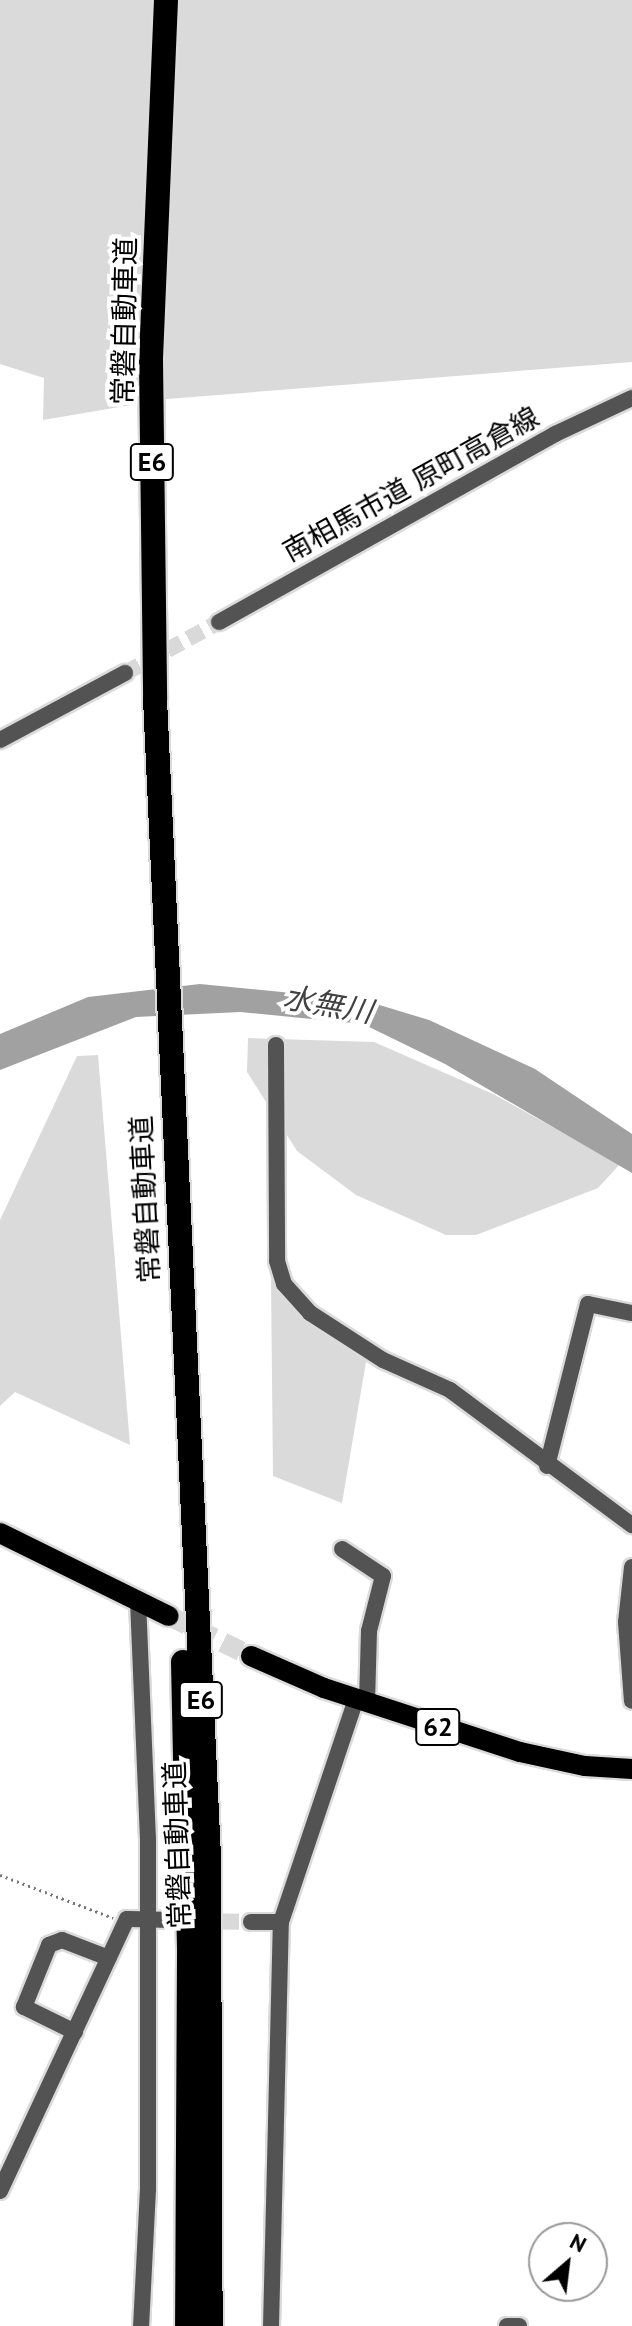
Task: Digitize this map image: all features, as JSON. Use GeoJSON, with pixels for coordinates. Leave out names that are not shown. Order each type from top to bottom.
{"type":"FeatureCollection","features":[{"type":"Feature","properties":{"kind":"highway","name":"常磐自動車道"},"geometry":{"type":"LineString","coordinates":[[166,0],[151,360],[163,923],[209,1856],[211,2326]]}},
{"type":"Feature","properties":{"kind":"highway","name":"常磐自動車道"},"geometry":{"type":"LineString","coordinates":[[169,1075],[189,1939],[187,2326]]}},
{"type":"Feature","properties":{"kind":"main road"},"geometry":{"type":"LineString","coordinates":[[0,1533],[169,1616]]}},
{"type":"Feature","properties":{"kind":"main road","name":"62"},"geometry":{"type":"LineString","coordinates":[[251,1656],[362,1700],[520,1752],[585,1766],[632,1769]]}},
{"type":"Feature","properties":{"kind":"street","name":"南相馬市道 原町高倉線"},"geometry":{"type":"LineString","coordinates":[[219,622],[569,427],[632,398]]}},
{"type":"Feature","properties":{"kind":"street"},"geometry":{"type":"LineString","coordinates":[[0,740],[125,673]]}},
{"type":"Feature","properties":{"kind":"street"},"geometry":{"type":"LineString","coordinates":[[276,1045],[277,1261],[284,1284],[310,1313],[383,1360],[450,1390],[547,1466],[632,1525]]}},
{"type":"Feature","properties":{"kind":"street"},"geometry":{"type":"LineString","coordinates":[[547,1466],[588,1304],[632,1313]]}},
{"type":"Feature","properties":{"kind":"street"},"geometry":{"type":"LineString","coordinates":[[271,2326],[281,1922],[362,1700],[369,1631],[383,1576],[342,1549]]}},
{"type":"Feature","properties":{"kind":"street"},"geometry":{"type":"LineString","coordinates":[[632,1567],[626,1622],[632,1701]]}},
{"type":"Feature","properties":{"kind":"street"},"geometry":{"type":"LineString","coordinates":[[138,1601],[147,1919],[148,2189],[141,2326]]}},
{"type":"Feature","properties":{"kind":"street"},"geometry":{"type":"LineString","coordinates":[[0,2191],[126,1923],[147,1919],[174,1920]]}},
{"type":"Feature","properties":{"kind":"street"},"geometry":{"type":"LineString","coordinates":[[251,1922],[281,1922]]}},
{"type":"Feature","properties":{"kind":"street"},"geometry":{"type":"LineString","coordinates":[[75,2032],[24,2007],[49,1945],[62,1940],[109,1958]]}},
{"type":"Feature","properties":{"kind":"street"},"geometry":{"type":"LineString","coordinates":[[507,2326],[519,2326]]}},
{"type":"Feature","properties":{"kind":"path"},"geometry":{"type":"LineString","coordinates":[[0,1875],[126,1923]]}},
{"type":"Feature","properties":{"kind":"shaded area"},"geometry":{"type":"Polygon","coordinates":[[[0,0],[632,0],[632,362],[167,399],[43,420],[44,378],[0,364],[0,0]]]}},
{"type":"Feature","properties":{"kind":"shaded area"},"geometry":{"type":"Polygon","coordinates":[[[248,1038],[374,1042],[493,1094],[620,1164],[598,1188],[476,1235],[446,1235],[356,1195],[297,1151],[247,1072],[248,1038]]]}},
{"type":"Feature","properties":{"kind":"shaded area"},"geometry":{"type":"Polygon","coordinates":[[[98,1055],[130,1445],[15,1392],[0,1406],[0,1220],[77,1056],[98,1055]]]}},
{"type":"Feature","properties":{"kind":"shaded area"},"geometry":{"type":"Polygon","coordinates":[[[271,1279],[366,1362],[342,1503],[273,1476],[271,1279]]]}},
{"type":"Feature","properties":{"kind":"water","name":"水無川"},"geometry":{"type":"Polygon","coordinates":[[[200,984],[363,1000],[429,1020],[535,1069],[632,1134],[632,1173],[445,1064],[363,1024],[240,1012],[136,1017],[0,1070],[0,1034],[88,997],[200,984]]]}},
{"type":"Feature","properties":{"kind":"tunnel"},"geometry":{"type":"LineString","coordinates":[[125,673],[219,622]]}},
{"type":"Feature","properties":{"kind":"tunnel"},"geometry":{"type":"LineString","coordinates":[[169,1616],[251,1656]]}},
{"type":"Feature","properties":{"kind":"tunnel"},"geometry":{"type":"LineString","coordinates":[[199,1921],[251,1922]]}}]}
